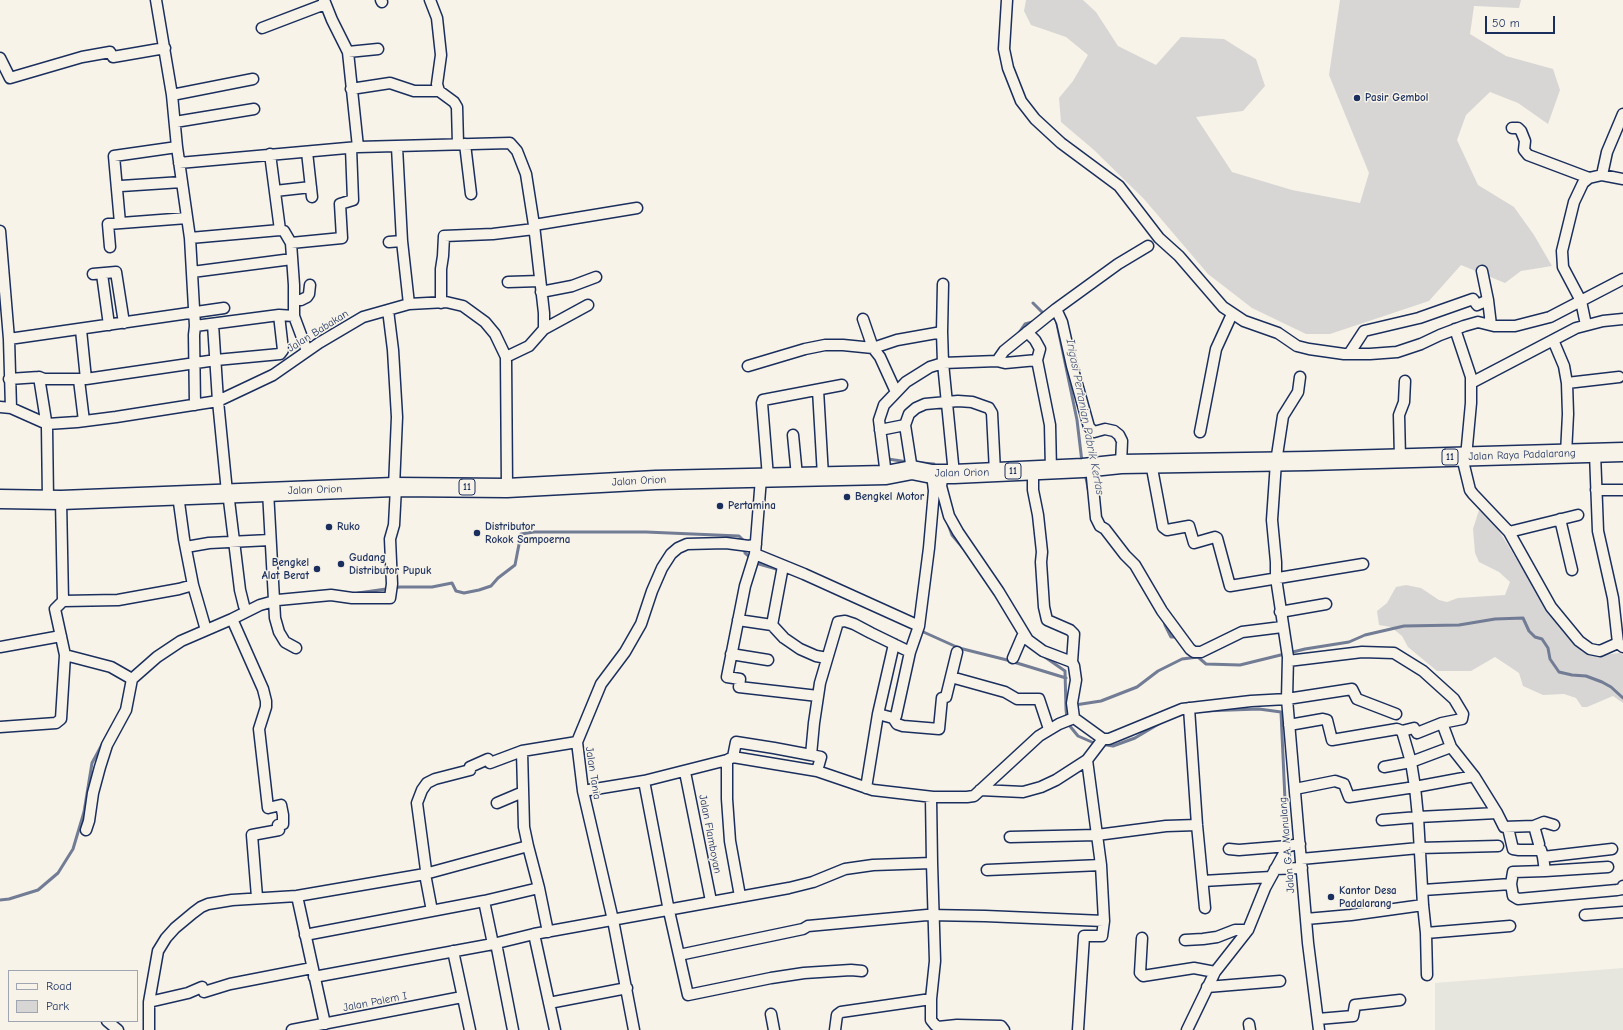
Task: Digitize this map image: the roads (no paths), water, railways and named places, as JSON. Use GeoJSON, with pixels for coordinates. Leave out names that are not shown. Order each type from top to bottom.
{"type":"FeatureCollection","features":[{"type":"Feature","properties":{"kind":"highway","name":"Jalan Raya Padalarang"},"geometry":{"type":"LineString","coordinates":[[1276,462],[1623,452]]}},
{"type":"Feature","properties":{"kind":"highway","name":"Jalan Orion"},"geometry":{"type":"LineString","coordinates":[[0,499],[54,500],[228,492],[395,487],[507,488],[656,480],[886,475],[912,470],[941,474],[1088,468],[1121,464],[1276,462]]}},
{"type":"Feature","properties":{"kind":"street"},"geometry":{"type":"LineString","coordinates":[[156,0],[172,95],[179,163],[190,238],[195,326],[195,405]]}},
{"type":"Feature","properties":{"kind":"street"},"geometry":{"type":"LineString","coordinates":[[430,0],[437,18],[439,32],[441,55],[436,84],[439,92]]}},
{"type":"Feature","properties":{"kind":"street"},"geometry":{"type":"LineString","coordinates":[[1007,0],[1004,43],[1005,59],[1011,77],[1025,107],[1048,133],[1119,186],[1160,238],[1179,256],[1214,298],[1232,314],[1244,321],[1278,334],[1297,346],[1349,354],[1398,352],[1478,322],[1494,326],[1515,326],[1555,316],[1623,279]]}},
{"type":"Feature","properties":{"kind":"street"},"geometry":{"type":"LineString","coordinates":[[262,28],[325,2],[348,52],[354,148],[353,200],[340,204],[342,238],[291,242]]}},
{"type":"Feature","properties":{"kind":"street"},"geometry":{"type":"LineString","coordinates":[[0,58],[3,70],[10,78],[82,57],[110,52],[113,58],[165,48]]}},
{"type":"Feature","properties":{"kind":"street"},"geometry":{"type":"LineString","coordinates":[[348,52],[378,49]]}},
{"type":"Feature","properties":{"kind":"street"},"geometry":{"type":"LineString","coordinates":[[172,95],[253,79]]}},
{"type":"Feature","properties":{"kind":"street"},"geometry":{"type":"LineString","coordinates":[[351,89],[390,83],[414,91],[439,92],[454,102],[471,194]]}},
{"type":"Feature","properties":{"kind":"street"},"geometry":{"type":"LineString","coordinates":[[174,122],[254,110]]}},
{"type":"Feature","properties":{"kind":"street"},"geometry":{"type":"LineString","coordinates":[[1602,175],[1607,152],[1623,114]]}},
{"type":"Feature","properties":{"kind":"street"},"geometry":{"type":"LineString","coordinates":[[1512,128],[1518,128],[1521,131],[1525,140],[1525,151],[1528,155],[1589,178]]}},
{"type":"Feature","properties":{"kind":"street"},"geometry":{"type":"LineString","coordinates":[[179,163],[354,148],[507,142],[515,148],[526,174],[544,313],[544,329]]}},
{"type":"Feature","properties":{"kind":"street"},"geometry":{"type":"LineString","coordinates":[[397,146],[402,241],[409,304]]}},
{"type":"Feature","properties":{"kind":"street"},"geometry":{"type":"LineString","coordinates":[[120,223],[114,156],[177,147]]}},
{"type":"Feature","properties":{"kind":"street"},"geometry":{"type":"LineString","coordinates":[[275,191],[312,192],[307,152]]}},
{"type":"Feature","properties":{"kind":"street"},"geometry":{"type":"LineString","coordinates":[[270,154],[280,230]]}},
{"type":"Feature","properties":{"kind":"street"},"geometry":{"type":"LineString","coordinates":[[1586,325],[1581,301],[1563,267],[1562,251],[1574,202],[1583,184],[1589,178],[1602,175],[1623,179]]}},
{"type":"Feature","properties":{"kind":"street"},"geometry":{"type":"LineString","coordinates":[[121,186],[182,182]]}},
{"type":"Feature","properties":{"kind":"street"},"geometry":{"type":"LineString","coordinates":[[441,303],[441,269],[444,236],[493,234],[637,208]]}},
{"type":"Feature","properties":{"kind":"street"},"geometry":{"type":"LineString","coordinates":[[110,247],[108,224],[187,218]]}},
{"type":"Feature","properties":{"kind":"street"},"geometry":{"type":"LineString","coordinates":[[190,238],[280,230],[286,233],[291,242],[294,316],[307,351]]}},
{"type":"Feature","properties":{"kind":"street"},"geometry":{"type":"LineString","coordinates":[[0,231],[9,339],[11,408]]}},
{"type":"Feature","properties":{"kind":"street"},"geometry":{"type":"LineString","coordinates":[[389,242],[402,241]]}},
{"type":"Feature","properties":{"kind":"street"},"geometry":{"type":"LineString","coordinates":[[997,361],[1004,351],[1055,310],[1118,264],[1148,246]]}},
{"type":"Feature","properties":{"kind":"street"},"geometry":{"type":"LineString","coordinates":[[192,272],[292,259]]}},
{"type":"Feature","properties":{"kind":"street"},"geometry":{"type":"LineString","coordinates":[[1482,271],[1491,325]]}},
{"type":"Feature","properties":{"kind":"street"},"geometry":{"type":"LineString","coordinates":[[109,325],[97,274],[116,272],[124,323]]}},
{"type":"Feature","properties":{"kind":"street"},"geometry":{"type":"LineString","coordinates":[[541,292],[572,286],[596,276]]}},
{"type":"Feature","properties":{"kind":"street"},"geometry":{"type":"LineString","coordinates":[[508,282],[540,281]]}},
{"type":"Feature","properties":{"kind":"street"},"geometry":{"type":"LineString","coordinates":[[943,284],[943,363],[947,402],[941,486],[949,516],[958,532],[999,592],[1028,640],[1043,651],[1072,662]]}},
{"type":"Feature","properties":{"kind":"street"},"geometry":{"type":"LineString","coordinates":[[294,300],[301,300],[310,294],[310,285]]}},
{"type":"Feature","properties":{"kind":"street"},"geometry":{"type":"LineString","coordinates":[[1349,354],[1364,331],[1419,318],[1473,299],[1477,305],[1488,300]]}},
{"type":"Feature","properties":{"kind":"street","name":"Jalan Babakan"},"geometry":{"type":"LineString","coordinates":[[0,407],[11,408],[47,428],[218,401],[273,375],[307,351],[364,317],[409,304],[441,303],[463,306],[480,318],[495,334],[506,357],[507,488]]}},
{"type":"Feature","properties":{"kind":"street"},"geometry":{"type":"LineString","coordinates":[[506,357],[529,346],[544,329],[588,305]]}},
{"type":"Feature","properties":{"kind":"street"},"geometry":{"type":"LineString","coordinates":[[9,339],[81,330],[224,308]]}},
{"type":"Feature","properties":{"kind":"street"},"geometry":{"type":"LineString","coordinates":[[86,830],[89,821],[93,793],[107,745],[126,710],[130,678],[157,657],[205,628],[232,619],[246,609],[273,599],[331,595],[352,598],[390,598],[392,589],[390,538],[394,525],[397,417],[394,350],[388,310]]}},
{"type":"Feature","properties":{"kind":"street"},"geometry":{"type":"LineString","coordinates":[[1055,310],[1062,322],[1072,366],[1089,427],[1094,432],[1105,429],[1114,431],[1119,435],[1122,441],[1121,464]]}},
{"type":"Feature","properties":{"kind":"street"},"geometry":{"type":"LineString","coordinates":[[1200,432],[1216,349],[1232,314]]}},
{"type":"Feature","properties":{"kind":"street"},"geometry":{"type":"LineString","coordinates":[[9,379],[39,377],[44,379],[83,380],[216,360],[257,357],[282,352],[280,315]]}},
{"type":"Feature","properties":{"kind":"street"},"geometry":{"type":"LineString","coordinates":[[195,326],[280,315],[294,316]]}},
{"type":"Feature","properties":{"kind":"street"},"geometry":{"type":"LineString","coordinates":[[864,319],[873,348],[880,357],[896,392]]}},
{"type":"Feature","properties":{"kind":"street"},"geometry":{"type":"LineString","coordinates":[[1471,383],[1571,330],[1603,321],[1623,319]]}},
{"type":"Feature","properties":{"kind":"street"},"geometry":{"type":"LineString","coordinates":[[213,324],[218,401],[228,492],[240,590],[246,609]]}},
{"type":"Feature","properties":{"kind":"street"},"geometry":{"type":"LineString","coordinates":[[81,330],[84,422]]}},
{"type":"Feature","properties":{"kind":"street"},"geometry":{"type":"LineString","coordinates":[[1455,330],[1470,371],[1471,383],[1464,457],[1470,490],[1509,532],[1551,607],[1579,641],[1590,649],[1600,651],[1621,645],[1619,612],[1598,531],[1595,454]]}},
{"type":"Feature","properties":{"kind":"street"},"geometry":{"type":"LineString","coordinates":[[748,366],[805,349],[824,345],[873,348],[898,340],[942,332]]}},
{"type":"Feature","properties":{"kind":"street"},"geometry":{"type":"LineString","coordinates":[[1027,332],[1038,344],[1040,349],[1037,360],[1050,425],[1051,470]]}},
{"type":"Feature","properties":{"kind":"street"},"geometry":{"type":"LineString","coordinates":[[1553,340],[1564,366],[1567,383],[1568,414],[1566,454]]}},
{"type":"Feature","properties":{"kind":"street"},"geometry":{"type":"LineString","coordinates":[[886,475],[879,420],[881,412],[888,400],[906,382],[922,371],[943,363],[997,361],[1005,363],[1037,360]]}},
{"type":"Feature","properties":{"kind":"street"},"geometry":{"type":"LineString","coordinates":[[39,377],[47,428],[63,601]]}},
{"type":"Feature","properties":{"kind":"street","name":"Jalan G.A. Manulang"},"geometry":{"type":"LineString","coordinates":[[1300,377],[1298,392],[1283,416],[1276,462],[1272,520],[1276,578],[1287,655],[1287,698],[1289,725],[1308,943],[1318,1019],[1318,1030]]}},
{"type":"Feature","properties":{"kind":"street"},"geometry":{"type":"LineString","coordinates":[[1567,383],[1619,377]]}},
{"type":"Feature","properties":{"kind":"street"},"geometry":{"type":"LineString","coordinates":[[1400,458],[1399,415],[1404,402],[1405,382]]}},
{"type":"Feature","properties":{"kind":"street"},"geometry":{"type":"LineString","coordinates":[[818,696],[739,687],[740,679],[727,677],[753,553],[764,477],[763,400],[842,385]]}},
{"type":"Feature","properties":{"kind":"street"},"geometry":{"type":"LineString","coordinates":[[818,390],[823,476]]}},
{"type":"Feature","properties":{"kind":"street"},"geometry":{"type":"LineString","coordinates":[[912,470],[905,426],[909,414],[916,408],[925,404],[958,401],[972,402],[989,408],[992,413],[995,472]]}},
{"type":"Feature","properties":{"kind":"street"},"geometry":{"type":"LineString","coordinates":[[880,430],[905,426]]}},
{"type":"Feature","properties":{"kind":"street"},"geometry":{"type":"LineString","coordinates":[[793,435],[797,476]]}},
{"type":"Feature","properties":{"kind":"street"},"geometry":{"type":"LineString","coordinates":[[1151,463],[1163,527],[1165,530],[1189,526],[1194,543],[1215,537],[1217,538],[1230,586],[1363,564]]}},
{"type":"Feature","properties":{"kind":"street"},"geometry":{"type":"LineString","coordinates":[[1088,468],[1096,518],[1100,526],[1105,529],[1125,555],[1135,565],[1162,611],[1190,649],[1194,652],[1201,652],[1242,632],[1282,626]]}},
{"type":"Feature","properties":{"kind":"street"},"geometry":{"type":"LineString","coordinates":[[1033,470],[1033,490],[1038,515],[1042,552],[1041,562],[1044,607],[1047,620],[1070,630],[1074,634],[1072,662],[1076,670],[1076,680],[1073,711],[1100,742]]}},
{"type":"Feature","properties":{"kind":"street"},"geometry":{"type":"LineString","coordinates":[[893,718],[896,716],[898,710],[910,652],[918,629],[929,548],[934,491],[941,474]]}},
{"type":"Feature","properties":{"kind":"street"},"geometry":{"type":"LineString","coordinates":[[1596,490],[1623,490]]}},
{"type":"Feature","properties":{"kind":"street"},"geometry":{"type":"LineString","coordinates":[[268,492],[275,618],[279,632],[285,642],[296,648]]}},
{"type":"Feature","properties":{"kind":"street"},"geometry":{"type":"LineString","coordinates":[[178,495],[193,586],[205,628]]}},
{"type":"Feature","properties":{"kind":"street"},"geometry":{"type":"LineString","coordinates":[[1509,532],[1578,515]]}},
{"type":"Feature","properties":{"kind":"street"},"geometry":{"type":"LineString","coordinates":[[1560,519],[1572,570]]}},
{"type":"Feature","properties":{"kind":"street"},"geometry":{"type":"LineString","coordinates":[[186,547],[209,543],[234,543],[270,540]]}},
{"type":"Feature","properties":{"kind":"street","name":"Jalan Tania"},"geometry":{"type":"LineString","coordinates":[[634,1030],[629,1008],[627,988],[583,791],[576,742],[601,684],[625,652],[642,624],[652,591],[662,568],[671,554],[678,548],[687,544],[737,544],[782,569],[918,629]]}},
{"type":"Feature","properties":{"kind":"street"},"geometry":{"type":"LineString","coordinates":[[772,625],[782,569]]}},
{"type":"Feature","properties":{"kind":"street"},"geometry":{"type":"LineString","coordinates":[[0,727],[50,724],[59,722],[61,716],[65,655],[55,609],[63,601],[118,600],[193,586]]}},
{"type":"Feature","properties":{"kind":"street"},"geometry":{"type":"LineString","coordinates":[[1280,612],[1326,604]]}},
{"type":"Feature","properties":{"kind":"street"},"geometry":{"type":"LineString","coordinates":[[232,619],[264,695],[266,707],[259,728],[268,808],[281,804],[283,815],[283,824],[278,825],[279,830],[252,835],[257,898]]}},
{"type":"Feature","properties":{"kind":"street"},"geometry":{"type":"LineString","coordinates":[[738,620],[772,625],[784,638],[800,649],[816,656],[827,658]]}},
{"type":"Feature","properties":{"kind":"street"},"geometry":{"type":"LineString","coordinates":[[812,755],[820,683],[838,622],[845,621],[854,624],[910,652]]}},
{"type":"Feature","properties":{"kind":"street"},"geometry":{"type":"LineString","coordinates":[[1013,658],[1024,634]]}},
{"type":"Feature","properties":{"kind":"street"},"geometry":{"type":"LineString","coordinates":[[0,647],[61,636]]}},
{"type":"Feature","properties":{"kind":"street"},"geometry":{"type":"LineString","coordinates":[[866,788],[878,714],[894,644]]}},
{"type":"Feature","properties":{"kind":"street"},"geometry":{"type":"LineString","coordinates":[[878,714],[893,718],[897,724],[903,726],[939,729],[942,698],[946,697],[957,652]]}},
{"type":"Feature","properties":{"kind":"street"},"geometry":{"type":"LineString","coordinates":[[1287,655],[1362,652],[1394,653],[1423,671],[1454,699],[1463,714],[1462,719],[1442,723],[1417,733],[1414,728],[1402,731],[1397,729],[1332,740],[1327,720],[1323,719],[1289,725]]}},
{"type":"Feature","properties":{"kind":"street"},"geometry":{"type":"LineString","coordinates":[[731,654],[768,660]]}},
{"type":"Feature","properties":{"kind":"street"},"geometry":{"type":"LineString","coordinates":[[65,655],[111,667],[130,678]]}},
{"type":"Feature","properties":{"kind":"street"},"geometry":{"type":"LineString","coordinates":[[951,677],[1005,692],[1017,699],[1039,698],[1049,729]]}},
{"type":"Feature","properties":{"kind":"street"},"geometry":{"type":"LineString","coordinates":[[980,790],[1023,792],[1041,787],[1056,780],[1087,760],[1100,742],[1125,734],[1168,714],[1251,701],[1287,698],[1352,689],[1357,699],[1396,714]]}},
{"type":"Feature","properties":{"kind":"street"},"geometry":{"type":"LineString","coordinates":[[583,791],[644,781],[685,772],[730,759],[817,771],[866,788],[894,793],[931,797],[971,797],[1029,745],[1073,711]]}},
{"type":"Feature","properties":{"kind":"street"},"geometry":{"type":"LineString","coordinates":[[1189,711],[1196,825],[1205,908]]}},
{"type":"Feature","properties":{"kind":"street"},"geometry":{"type":"LineString","coordinates":[[1442,723],[1451,747],[1474,776],[1497,813],[1502,826],[1508,828],[1534,826],[1544,822],[1554,825]]}},
{"type":"Feature","properties":{"kind":"street"},"geometry":{"type":"LineString","coordinates":[[1402,731],[1411,762],[1415,787],[1426,933],[1427,975]]}},
{"type":"Feature","properties":{"kind":"street"},"geometry":{"type":"LineString","coordinates":[[432,911],[425,874],[426,870],[418,803],[426,783],[435,779],[470,770],[470,767],[488,759],[490,763],[522,751],[576,742]]}},
{"type":"Feature","properties":{"kind":"street"},"geometry":{"type":"LineString","coordinates":[[740,896],[730,841],[727,799],[730,759],[736,742],[821,757],[817,771]]}},
{"type":"Feature","properties":{"kind":"street"},"geometry":{"type":"LineString","coordinates":[[1384,768],[1411,762],[1451,747]]}},
{"type":"Feature","properties":{"kind":"street"},"geometry":{"type":"LineString","coordinates":[[522,751],[524,827],[548,932]]}},
{"type":"Feature","properties":{"kind":"street"},"geometry":{"type":"LineString","coordinates":[[1078,1030],[1084,936],[1102,936],[1104,921],[1101,865],[1087,760]]}},
{"type":"Feature","properties":{"kind":"street","name":"Jalan Flamboyan"},"geometry":{"type":"LineString","coordinates":[[685,772],[711,901]]}},
{"type":"Feature","properties":{"kind":"street"},"geometry":{"type":"LineString","coordinates":[[1295,789],[1334,781],[1344,784],[1349,797],[1474,776]]}},
{"type":"Feature","properties":{"kind":"street"},"geometry":{"type":"LineString","coordinates":[[644,781],[669,911],[688,995],[771,978],[804,973],[851,970],[862,971]]}},
{"type":"Feature","properties":{"kind":"street"},"geometry":{"type":"LineString","coordinates":[[497,803],[523,792]]}},
{"type":"Feature","properties":{"kind":"street"},"geometry":{"type":"LineString","coordinates":[[931,797],[935,961],[930,999],[931,1020],[935,1026],[938,1027],[957,1028],[1001,1026],[1004,1030]]}},
{"type":"Feature","properties":{"kind":"street"},"geometry":{"type":"LineString","coordinates":[[1382,820],[1497,813]]}},
{"type":"Feature","properties":{"kind":"street"},"geometry":{"type":"LineString","coordinates":[[1010,837],[1097,835],[1166,826],[1196,825]]}},
{"type":"Feature","properties":{"kind":"street"},"geometry":{"type":"LineString","coordinates":[[1534,826],[1539,844]]}},
{"type":"Feature","properties":{"kind":"street"},"geometry":{"type":"LineString","coordinates":[[1508,828],[1513,849],[1541,850],[1545,871]]}},
{"type":"Feature","properties":{"kind":"street"},"geometry":{"type":"LineString","coordinates":[[1229,849],[1300,844]]}},
{"type":"Feature","properties":{"kind":"street"},"geometry":{"type":"LineString","coordinates":[[149,1030],[149,1002],[158,951],[166,938],[176,928],[205,905],[232,900],[297,896],[425,874],[528,846]]}},
{"type":"Feature","properties":{"kind":"street"},"geometry":{"type":"LineString","coordinates":[[1187,1030],[1207,987],[1212,972],[1244,930],[1269,875],[1285,846]]}},
{"type":"Feature","properties":{"kind":"street"},"geometry":{"type":"LineString","coordinates":[[1203,881],[1269,875],[1301,863],[1419,848],[1498,846]]}},
{"type":"Feature","properties":{"kind":"street"},"geometry":{"type":"LineString","coordinates":[[1543,857],[1612,849]]}},
{"type":"Feature","properties":{"kind":"street"},"geometry":{"type":"LineString","coordinates":[[149,1002],[188,993],[202,987],[204,992],[230,984],[313,973],[453,951],[534,934],[669,911],[711,901],[813,882],[845,869],[873,865],[932,864]]}},
{"type":"Feature","properties":{"kind":"street"},"geometry":{"type":"LineString","coordinates":[[987,870],[1101,865]]}},
{"type":"Feature","properties":{"kind":"street"},"geometry":{"type":"LineString","coordinates":[[1608,867],[1513,872],[1511,884],[1513,896],[1518,898],[1623,889]]}},
{"type":"Feature","properties":{"kind":"street"},"geometry":{"type":"LineString","coordinates":[[1422,890],[1511,884]]}},
{"type":"Feature","properties":{"kind":"street"},"geometry":{"type":"LineString","coordinates":[[305,935],[484,901],[539,888]]}},
{"type":"Feature","properties":{"kind":"street"},"geometry":{"type":"LineString","coordinates":[[297,896],[325,1024]]}},
{"type":"Feature","properties":{"kind":"street"},"geometry":{"type":"LineString","coordinates":[[484,901],[513,1030]]}},
{"type":"Feature","properties":{"kind":"street"},"geometry":{"type":"LineString","coordinates":[[1306,919],[1351,915],[1423,905]]}},
{"type":"Feature","properties":{"kind":"street"},"geometry":{"type":"LineString","coordinates":[[1585,915],[1623,912]]}},
{"type":"Feature","properties":{"kind":"street"},"geometry":{"type":"LineString","coordinates":[[679,955],[803,929],[808,926],[933,914],[1104,921]]}},
{"type":"Feature","properties":{"kind":"street"},"geometry":{"type":"LineString","coordinates":[[1426,933],[1510,926]]}},
{"type":"Feature","properties":{"kind":"street"},"geometry":{"type":"LineString","coordinates":[[1184,940],[1217,937],[1244,930]]}},
{"type":"Feature","properties":{"kind":"street"},"geometry":{"type":"LineString","coordinates":[[534,934],[555,1030]]}},
{"type":"Feature","properties":{"kind":"street"},"geometry":{"type":"LineString","coordinates":[[1142,938],[1141,975],[1194,968],[1212,972]]}},
{"type":"Feature","properties":{"kind":"street"},"geometry":{"type":"LineString","coordinates":[[453,951],[470,1030]]}},
{"type":"Feature","properties":{"kind":"street"},"geometry":{"type":"LineString","coordinates":[[1207,987],[1280,981]]}},
{"type":"Feature","properties":{"kind":"street"},"geometry":{"type":"LineString","coordinates":[[549,1002],[627,988]]}},
{"type":"Feature","properties":{"kind":"street","name":"Jalan Palem I"},"geometry":{"type":"LineString","coordinates":[[292,1030],[304,1029],[462,996]]}},
{"type":"Feature","properties":{"kind":"street"},"geometry":{"type":"LineString","coordinates":[[835,1030],[837,1015],[841,1012],[930,999]]}},
{"type":"Feature","properties":{"kind":"street"},"geometry":{"type":"LineString","coordinates":[[1318,1019],[1352,1016],[1355,1005],[1400,1000]]}},
{"type":"Feature","properties":{"kind":"street"},"geometry":{"type":"LineString","coordinates":[[772,1014],[774,1030]]}},
{"type":"Feature","properties":{"kind":"street"},"geometry":{"type":"LineString","coordinates":[[107,1022],[118,1030]]}},
{"type":"Feature","properties":{"kind":"waterway","name":"Irigasi Pertanian Pabrik Kertas"},"geometry":{"type":"LineString","coordinates":[[1033,303],[1046,316],[1056,319],[1077,420],[1082,462]]}},
{"type":"Feature","properties":{"kind":"waterway","name":"Irigasi Pertanian Pabrik Kertas"},"geometry":{"type":"LineString","coordinates":[[1018,334],[1025,324],[1036,321]]}},
{"type":"Feature","properties":{"kind":"waterway","name":"Irigasi Pertanian Pabrik Kertas"},"geometry":{"type":"LineString","coordinates":[[888,459],[908,462]]}},
{"type":"Feature","properties":{"kind":"waterway","name":"Irigasi Pertanian Pabrik Kertas"},"geometry":{"type":"LineString","coordinates":[[922,463],[934,464],[935,468]]}},
{"type":"Feature","properties":{"kind":"waterway","name":"Irigasi Pertanian Pabrik Kertas"},"geometry":{"type":"LineString","coordinates":[[1085,473],[1089,493]]}},
{"type":"Feature","properties":{"kind":"waterway","name":"Irigasi Pertanian Pabrik Kertas"},"geometry":{"type":"LineString","coordinates":[[947,521],[952,535],[963,548]]}},
{"type":"Feature","properties":{"kind":"waterway"},"geometry":{"type":"LineString","coordinates":[[358,593],[400,587],[432,587],[452,583],[456,591],[464,593],[491,586],[498,578],[515,565],[521,534],[534,532],[646,532],[739,536],[743,540],[745,553],[751,558]]}},
{"type":"Feature","properties":{"kind":"waterway"},"geometry":{"type":"LineString","coordinates":[[755,561],[759,564],[780,570]]}},
{"type":"Feature","properties":{"kind":"waterway"},"geometry":{"type":"LineString","coordinates":[[1075,705],[1101,701],[1137,687],[1158,671],[1182,659],[1198,657],[1206,664],[1240,665],[1305,649],[1349,642],[1365,635],[1404,626],[1459,625],[1495,619],[1523,618],[1529,631],[1535,637],[1542,639],[1548,648],[1550,659],[1559,672],[1586,676],[1602,682],[1611,687],[1623,698]]}},
{"type":"Feature","properties":{"kind":"waterway","name":"Irigasi Pertanian Pabrik Kertas"},"geometry":{"type":"LineString","coordinates":[[1164,619],[1165,625],[1171,637],[1179,637]]}},
{"type":"Feature","properties":{"kind":"waterway"},"geometry":{"type":"LineString","coordinates":[[919,630],[959,648],[1007,660],[1066,678]]}},
{"type":"Feature","properties":{"kind":"waterway","name":"Irigasi Pertanian Pabrik Kertas"},"geometry":{"type":"LineString","coordinates":[[1042,655],[1065,671],[1067,719]]}},
{"type":"Feature","properties":{"kind":"waterway","name":"Irigasi Pertanian Pabrik Kertas"},"geometry":{"type":"LineString","coordinates":[[1203,711],[1259,709],[1281,712],[1285,800],[1285,844]]}},
{"type":"Feature","properties":{"kind":"waterway","name":"Irigasi Pertanian Pabrik Kertas"},"geometry":{"type":"LineString","coordinates":[[1068,722],[1078,736],[1094,743],[1113,746],[1135,738],[1162,722]]}},
{"type":"Feature","properties":{"kind":"waterway"},"geometry":{"type":"LineString","coordinates":[[0,900],[9,899],[38,890],[58,873],[73,849],[84,812],[92,763],[112,726]]}},
{"type":"Feature","properties":{"kind":"place","name":"Pasir Gembol"},"geometry":{"type":"Point","coordinates":[1357,98]}},
{"type":"Feature","properties":{"kind":"place","name":"Bengkel Motor"},"geometry":{"type":"Point","coordinates":[847,497]}},
{"type":"Feature","properties":{"kind":"place","name":"Pertamina"},"geometry":{"type":"Point","coordinates":[720,506]}},
{"type":"Feature","properties":{"kind":"place","name":"Ruko"},"geometry":{"type":"Point","coordinates":[329,527]}},
{"type":"Feature","properties":{"kind":"place","name":"Distributor Rokok Sampoerna"},"geometry":{"type":"Point","coordinates":[477,533]}},
{"type":"Feature","properties":{"kind":"place","name":"Gudang Distributor Pupuk"},"geometry":{"type":"Point","coordinates":[341,564]}},
{"type":"Feature","properties":{"kind":"place","name":"Bengkel Alat Berat"},"geometry":{"type":"Point","coordinates":[317,569]}},
{"type":"Feature","properties":{"kind":"place","name":"Kantor Desa Padalarang"},"geometry":{"type":"Point","coordinates":[1331,897]}}]}
